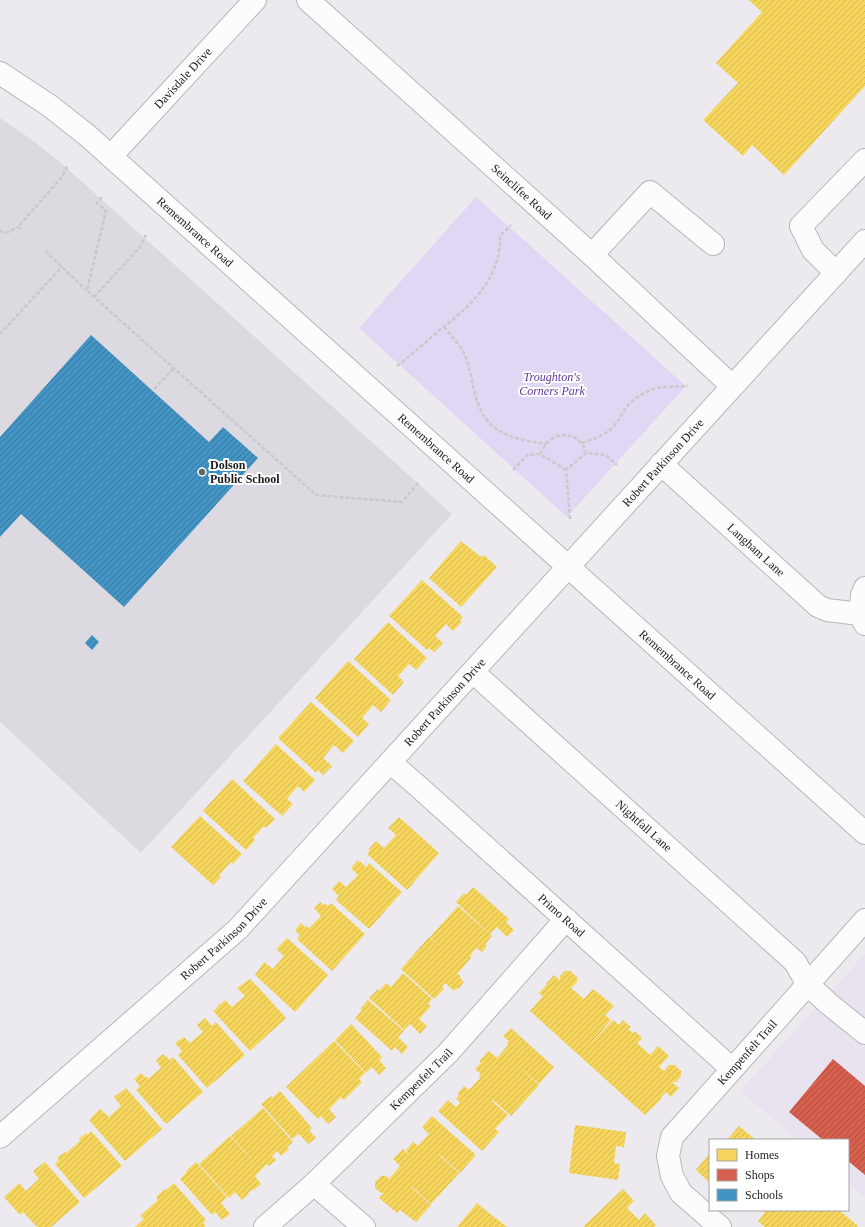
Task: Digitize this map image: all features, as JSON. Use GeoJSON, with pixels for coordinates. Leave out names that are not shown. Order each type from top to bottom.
{"type":"FeatureCollection","features":[{"type":"Feature","properties":{"kind":"street","name":"Davisdale Drive"},"geometry":{"type":"LineString","coordinates":[[110,156],[255,0]]}},
{"type":"Feature","properties":{"kind":"street","name":"Seinclifee Road"},"geometry":{"type":"LineString","coordinates":[[308,0],[592,255],[732,386]]}},
{"type":"Feature","properties":{"kind":"street","name":"Remembrance Road"},"geometry":{"type":"LineString","coordinates":[[0,73],[50,106],[88,136],[865,833]]}},
{"type":"Feature","properties":{"kind":"street"},"geometry":{"type":"LineString","coordinates":[[836,273],[813,250],[801,226],[865,160]]}},
{"type":"Feature","properties":{"kind":"street"},"geometry":{"type":"LineString","coordinates":[[592,255],[650,192],[713,244]]}},
{"type":"Feature","properties":{"kind":"street","name":"Robert Parkinson Drive"},"geometry":{"type":"LineString","coordinates":[[0,1137],[238,929],[865,241]]}},
{"type":"Feature","properties":{"kind":"street","name":"Langham Lane"},"geometry":{"type":"LineString","coordinates":[[662,464],[818,606],[827,610],[863,619]]}},
{"type":"Feature","properties":{"kind":"street"},"geometry":{"type":"LineString","coordinates":[[863,619],[862,594],[865,588]]}},
{"type":"Feature","properties":{"kind":"street","name":"Nightfall Lane"},"geometry":{"type":"LineString","coordinates":[[473,672],[795,962],[808,984],[829,1004],[865,1033]]}},
{"type":"Feature","properties":{"kind":"street","name":"Primo Road"},"geometry":{"type":"LineString","coordinates":[[390,762],[732,1069]]}},
{"type":"Feature","properties":{"kind":"street","name":"Kempenfelt Trail"},"geometry":{"type":"LineString","coordinates":[[265,1227],[314,1184],[448,1053],[566,920]]}},
{"type":"Feature","properties":{"kind":"street","name":"Kempenfelt Trail"},"geometry":{"type":"LineString","coordinates":[[720,1227],[681,1193],[672,1176],[668,1156],[672,1137],[865,920]]}},
{"type":"Feature","properties":{"kind":"street"},"geometry":{"type":"LineString","coordinates":[[314,1184],[364,1227]]}},
{"type":"Feature","properties":{"kind":"path"},"geometry":{"type":"LineString","coordinates":[[0,231],[6,233],[19,228],[62,177],[68,165]]}},
{"type":"Feature","properties":{"kind":"path"},"geometry":{"type":"LineString","coordinates":[[87,290],[106,211],[96,202],[102,197]]}},
{"type":"Feature","properties":{"kind":"path"},"geometry":{"type":"LineString","coordinates":[[398,366],[460,313],[477,296],[488,281],[496,265],[500,245],[500,236],[511,225]]}},
{"type":"Feature","properties":{"kind":"path"},"geometry":{"type":"LineString","coordinates":[[94,297],[140,247],[146,235]]}},
{"type":"Feature","properties":{"kind":"path"},"geometry":{"type":"LineString","coordinates":[[45,251],[94,297],[316,495],[402,502],[420,482]]}},
{"type":"Feature","properties":{"kind":"path"},"geometry":{"type":"LineString","coordinates":[[0,334],[62,267]]}},
{"type":"Feature","properties":{"kind":"path"},"geometry":{"type":"LineString","coordinates":[[444,327],[463,351],[481,411],[490,423],[511,437],[546,444]]}},
{"type":"Feature","properties":{"kind":"path"},"geometry":{"type":"LineString","coordinates":[[154,388],[174,368]]}},
{"type":"Feature","properties":{"kind":"path"},"geometry":{"type":"LineString","coordinates":[[582,443],[605,434],[619,420],[624,411],[636,397],[647,391],[658,388],[688,386]]}},
{"type":"Feature","properties":{"kind":"path"},"geometry":{"type":"LineString","coordinates":[[540,454],[546,444],[553,438],[566,434],[582,443],[586,452]]}},
{"type":"Feature","properties":{"kind":"path"},"geometry":{"type":"LineString","coordinates":[[586,452],[606,455],[617,465]]}},
{"type":"Feature","properties":{"kind":"path"},"geometry":{"type":"LineString","coordinates":[[566,470],[586,452]]}},
{"type":"Feature","properties":{"kind":"path"},"geometry":{"type":"LineString","coordinates":[[513,470],[527,455],[540,454],[566,470]]}},
{"type":"Feature","properties":{"kind":"path"},"geometry":{"type":"LineString","coordinates":[[566,470],[570,519]]}},
{"type":"Feature","properties":{"kind":"shaded area","name":"Dolson Public School"},"geometry":{"type":"Polygon","coordinates":[[[0,118],[28,137],[60,162],[452,514],[141,853],[0,722],[0,118]]]}},
{"type":"Feature","properties":{"kind":"shaded area"},"geometry":{"type":"Polygon","coordinates":[[[865,954],[865,1197],[849,1183],[849,1139],[797,1139],[740,1091],[865,954]]]}},
{"type":"Feature","properties":{"kind":"green space","name":"Troughton's Corners Park"},"geometry":{"type":"Polygon","coordinates":[[[476,197],[686,386],[567,517],[359,328],[476,197]]]}},
{"type":"Feature","properties":{"kind":"building: Homes"},"geometry":{"type":"Polygon","coordinates":[[[749,0],[865,0],[865,86],[784,175],[752,145],[743,156],[703,120],[738,83],[716,63],[762,12],[749,0]]]}},
{"type":"Feature","properties":{"kind":"building: Homes"},"geometry":{"type":"Polygon","coordinates":[[[461,541],[481,557],[484,555],[497,567],[461,607],[429,578],[461,541]]]}},
{"type":"Feature","properties":{"kind":"building: Homes"},"geometry":{"type":"Polygon","coordinates":[[[422,580],[463,617],[460,620],[462,622],[453,631],[446,624],[435,636],[443,643],[434,652],[429,648],[427,650],[389,616],[422,580]]]}},
{"type":"Feature","properties":{"kind":"building: Homes"},"geometry":{"type":"Polygon","coordinates":[[[388,622],[427,658],[416,670],[409,664],[398,676],[404,682],[393,695],[354,659],[388,622]]]}},
{"type":"Feature","properties":{"kind":"building: Homes"},"geometry":{"type":"Polygon","coordinates":[[[348,661],[391,700],[381,712],[373,705],[362,718],[369,724],[358,737],[315,698],[348,661]]]}},
{"type":"Feature","properties":{"kind":"building: Homes"},"geometry":{"type":"Polygon","coordinates":[[[311,702],[354,741],[343,753],[334,745],[323,758],[332,766],[323,775],[318,770],[316,773],[278,738],[311,702]]]}},
{"type":"Feature","properties":{"kind":"building: Homes"},"geometry":{"type":"Polygon","coordinates":[[[276,744],[315,780],[304,792],[298,786],[287,799],[293,804],[282,816],[243,781],[276,744]]]}},
{"type":"Feature","properties":{"kind":"building: Homes"},"geometry":{"type":"Polygon","coordinates":[[[232,779],[275,819],[266,828],[264,826],[253,838],[255,840],[246,850],[203,811],[232,779]]]}},
{"type":"Feature","properties":{"kind":"building: Homes"},"geometry":{"type":"Polygon","coordinates":[[[200,816],[242,854],[233,864],[231,862],[219,875],[221,877],[213,885],[171,847],[200,816]]]}},
{"type":"Feature","properties":{"kind":"building: Homes"},"geometry":{"type":"Polygon","coordinates":[[[399,817],[439,853],[407,890],[367,854],[370,850],[369,849],[376,841],[384,848],[396,835],[388,828],[399,817]]]}},
{"type":"Feature","properties":{"kind":"building: Homes"},"geometry":{"type":"Polygon","coordinates":[[[358,860],[366,867],[369,863],[402,892],[369,929],[336,900],[339,896],[332,889],[339,881],[346,887],[358,875],[351,868],[358,860]]]}},
{"type":"Feature","properties":{"kind":"building: Homes"},"geometry":{"type":"Polygon","coordinates":[[[473,887],[509,919],[506,922],[514,930],[507,937],[497,927],[490,934],[456,902],[464,893],[466,895],[473,887]]]}},
{"type":"Feature","properties":{"kind":"building: Homes"},"geometry":{"type":"Polygon","coordinates":[[[320,902],[328,906],[331,903],[365,934],[332,971],[297,939],[300,936],[295,930],[301,923],[305,927],[306,926],[309,928],[321,916],[314,908],[320,902]]]}},
{"type":"Feature","properties":{"kind":"building: Homes"},"geometry":{"type":"Polygon","coordinates":[[[458,906],[492,936],[485,944],[487,946],[482,952],[476,948],[470,956],[471,958],[457,974],[461,976],[460,978],[464,982],[458,989],[457,988],[454,991],[445,983],[442,987],[444,989],[434,999],[401,969],[429,937],[439,946],[430,937],[458,906]]]}},
{"type":"Feature","properties":{"kind":"building: Homes"},"geometry":{"type":"Polygon","coordinates":[[[287,938],[328,975],[295,1012],[255,975],[264,962],[273,969],[284,956],[276,949],[287,938]]]}},
{"type":"Feature","properties":{"kind":"building: Homes"},"geometry":{"type":"Polygon","coordinates":[[[565,971],[570,971],[577,977],[577,982],[571,988],[584,999],[593,989],[614,1006],[605,1015],[611,1020],[588,1047],[613,1020],[619,1025],[623,1020],[631,1027],[628,1029],[633,1033],[635,1031],[642,1038],[637,1043],[650,1055],[658,1046],[669,1056],[659,1067],[664,1071],[669,1065],[675,1065],[681,1071],[681,1076],[676,1082],[672,1082],[679,1088],[671,1097],[666,1092],[645,1115],[530,1011],[543,996],[539,993],[546,984],[554,975],[560,981],[560,976],[565,971]]]}},
{"type":"Feature","properties":{"kind":"building: Homes"},"geometry":{"type":"Polygon","coordinates":[[[403,973],[432,999],[428,1004],[431,1006],[419,1019],[427,1026],[420,1034],[410,1024],[404,1030],[369,998],[378,989],[379,991],[386,983],[391,987],[403,973]]]}},
{"type":"Feature","properties":{"kind":"building: Homes"},"geometry":{"type":"Polygon","coordinates":[[[250,979],[286,1018],[250,1051],[213,1011],[225,1000],[232,1007],[245,996],[237,988],[250,979]]]}},
{"type":"Feature","properties":{"kind":"building: Homes"},"geometry":{"type":"Polygon","coordinates":[[[368,1000],[404,1031],[398,1037],[408,1047],[402,1054],[395,1047],[392,1051],[355,1018],[362,1010],[360,1009],[368,1000]]]}},
{"type":"Feature","properties":{"kind":"building: Homes"},"geometry":{"type":"Polygon","coordinates":[[[205,1018],[212,1026],[216,1022],[245,1055],[207,1088],[178,1055],[182,1051],[175,1043],[184,1037],[190,1043],[203,1032],[197,1025],[205,1018]]]}},
{"type":"Feature","properties":{"kind":"building: Homes"},"geometry":{"type":"Polygon","coordinates":[[[351,1024],[382,1057],[379,1060],[386,1068],[379,1075],[372,1067],[366,1073],[335,1040],[351,1024]]]}},
{"type":"Feature","properties":{"kind":"building: Homes"},"geometry":{"type":"Polygon","coordinates":[[[511,1028],[554,1067],[539,1084],[511,1060],[539,1085],[511,1116],[493,1100],[492,1101],[508,1115],[495,1129],[499,1132],[482,1151],[438,1111],[448,1100],[456,1107],[460,1102],[456,1099],[459,1095],[458,1093],[464,1086],[469,1090],[480,1078],[479,1076],[481,1074],[475,1069],[481,1063],[479,1061],[489,1051],[497,1058],[508,1045],[507,1044],[509,1041],[503,1036],[511,1028]]]}},
{"type":"Feature","properties":{"kind":"building: Homes"},"geometry":{"type":"Polygon","coordinates":[[[334,1041],[365,1073],[359,1079],[362,1082],[344,1100],[341,1097],[329,1109],[336,1117],[328,1124],[321,1116],[318,1119],[286,1087],[334,1041]]]}},
{"type":"Feature","properties":{"kind":"building: Homes"},"geometry":{"type":"Polygon","coordinates":[[[163,1054],[170,1060],[173,1057],[203,1092],[166,1124],[136,1090],[140,1086],[134,1079],[141,1073],[148,1079],[161,1068],[156,1060],[163,1054]]]}},
{"type":"Feature","properties":{"kind":"building: Homes"},"geometry":{"type":"Polygon","coordinates":[[[126,1088],[162,1129],[125,1161],[89,1120],[100,1109],[109,1117],[121,1106],[114,1097],[126,1088]]]}},
{"type":"Feature","properties":{"kind":"building: Homes"},"geometry":{"type":"Polygon","coordinates":[[[280,1091],[312,1128],[309,1130],[316,1138],[308,1144],[299,1134],[292,1139],[261,1104],[271,1096],[272,1098],[280,1091]]]}},
{"type":"Feature","properties":{"kind":"building: Homes"},"geometry":{"type":"Polygon","coordinates":[[[263,1108],[293,1142],[287,1147],[289,1149],[281,1156],[277,1151],[272,1156],[276,1160],[269,1166],[267,1164],[261,1170],[231,1136],[263,1108]]]}},
{"type":"Feature","properties":{"kind":"building: Homes"},"geometry":{"type":"Polygon","coordinates":[[[432,1116],[476,1155],[460,1173],[439,1154],[459,1173],[431,1204],[411,1186],[431,1205],[416,1222],[400,1210],[397,1213],[379,1198],[384,1193],[381,1193],[375,1188],[375,1182],[381,1176],[386,1176],[389,1179],[400,1166],[393,1159],[403,1149],[407,1153],[408,1152],[406,1150],[413,1142],[418,1146],[429,1134],[422,1127],[432,1116]]]}},
{"type":"Feature","properties":{"kind":"building: Homes"},"geometry":{"type":"Polygon","coordinates":[[[575,1125],[626,1132],[624,1147],[616,1146],[614,1163],[620,1164],[618,1180],[569,1173],[575,1125]]]}},
{"type":"Feature","properties":{"kind":"building: Homes"},"geometry":{"type":"Polygon","coordinates":[[[739,1126],[755,1139],[728,1139],[739,1126]]]}},
{"type":"Feature","properties":{"kind":"building: Homes"},"geometry":{"type":"Polygon","coordinates":[[[91,1131],[122,1166],[84,1198],[55,1164],[59,1160],[57,1158],[65,1152],[66,1153],[80,1141],[79,1139],[86,1133],[88,1135],[91,1131]]]}},
{"type":"Feature","properties":{"kind":"building: Homes"},"geometry":{"type":"Polygon","coordinates":[[[230,1136],[261,1170],[255,1176],[261,1184],[248,1193],[249,1194],[242,1200],[235,1192],[229,1198],[199,1164],[230,1136]]]}},
{"type":"Feature","properties":{"kind":"building: Homes"},"geometry":{"type":"Polygon","coordinates":[[[709,1154],[709,1182],[696,1170],[709,1154]]]}},
{"type":"Feature","properties":{"kind":"building: Homes"},"geometry":{"type":"Polygon","coordinates":[[[45,1162],[80,1202],[51,1227],[37,1227],[23,1212],[20,1215],[4,1197],[19,1183],[26,1191],[39,1179],[33,1171],[45,1162]]]}},
{"type":"Feature","properties":{"kind":"building: Homes"},"geometry":{"type":"Polygon","coordinates":[[[196,1162],[227,1197],[221,1203],[230,1214],[222,1220],[215,1212],[212,1215],[180,1179],[196,1162]]]}},
{"type":"Feature","properties":{"kind":"building: Homes"},"geometry":{"type":"Polygon","coordinates":[[[174,1183],[206,1220],[203,1223],[206,1227],[135,1227],[144,1219],[140,1216],[158,1200],[156,1197],[174,1183]]]}},
{"type":"Feature","properties":{"kind":"building: Homes"},"geometry":{"type":"Polygon","coordinates":[[[623,1189],[634,1201],[627,1208],[639,1220],[645,1213],[656,1225],[654,1227],[584,1226],[623,1189]]]}},
{"type":"Feature","properties":{"kind":"building: Homes"},"geometry":{"type":"Polygon","coordinates":[[[477,1203],[495,1218],[507,1227],[457,1227],[477,1203]]]}},
{"type":"Feature","properties":{"kind":"building: Homes"},"geometry":{"type":"Polygon","coordinates":[[[764,1211],[840,1211],[858,1226],[765,1227],[758,1221],[765,1212],[764,1211]]]}},
{"type":"Feature","properties":{"kind":"building: Shops"},"geometry":{"type":"Polygon","coordinates":[[[833,1059],[865,1086],[865,1175],[849,1162],[849,1139],[822,1139],[789,1112],[833,1059]]]}},
{"type":"Feature","properties":{"kind":"building: Schools"},"geometry":{"type":"Polygon","coordinates":[[[91,335],[209,442],[223,427],[258,458],[124,607],[21,514],[0,537],[0,437],[91,335]]]}},
{"type":"Feature","properties":{"kind":"building: Schools"},"geometry":{"type":"Polygon","coordinates":[[[92,635],[99,642],[92,650],[85,643],[92,635]]]}},
{"type":"Feature","properties":{"kind":"place","name":"Dolson Public School"},"geometry":{"type":"Point","coordinates":[202,472]}}]}
